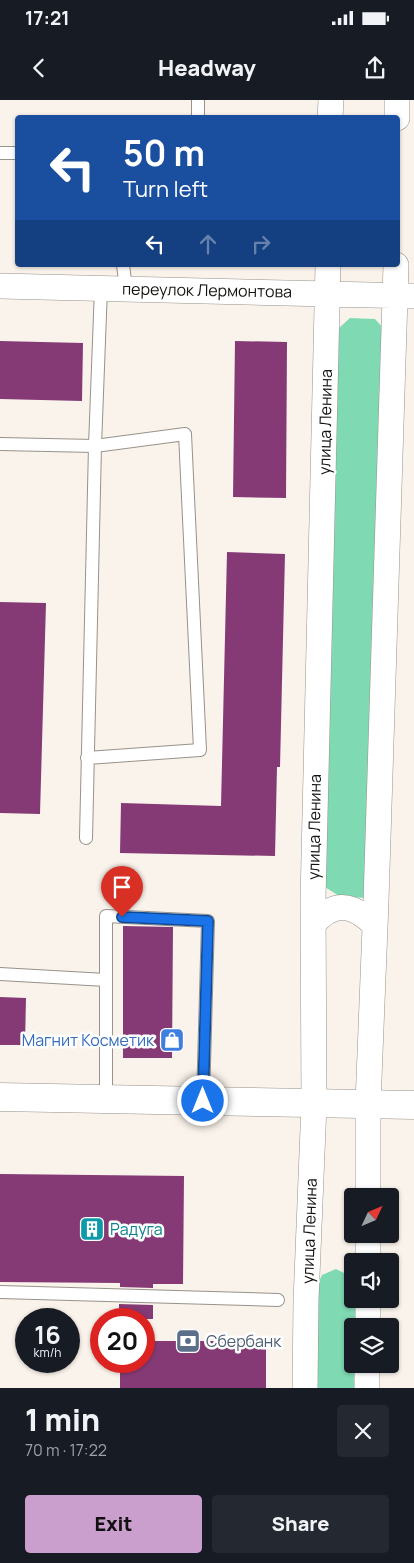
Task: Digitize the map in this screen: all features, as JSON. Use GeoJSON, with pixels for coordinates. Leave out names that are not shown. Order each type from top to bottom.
{"type":"FeatureCollection","features":[{"type":"Feature","properties":{"kind":"street"},"geometry":{"type":"LineString","coordinates":[[330,115],[331,100]]}},
{"type":"Feature","properties":{"kind":"street"},"geometry":{"type":"LineString","coordinates":[[397,100],[397,115]]}},
{"type":"Feature","properties":{"kind":"street","name":"улица Ленина"},"geometry":{"type":"LineString","coordinates":[[305,1388],[306,1301],[314,1104],[313,924],[328,267]]}},
{"type":"Feature","properties":{"kind":"street"},"geometry":{"type":"LineString","coordinates":[[368,1188],[368,1104],[375,925],[405,296],[397,267]]}},
{"type":"Feature","properties":{"kind":"street","name":"переулок Лермонтова"},"geometry":{"type":"LineString","coordinates":[[0,286],[101,288],[125,277],[328,293],[405,296]]}},
{"type":"Feature","properties":{"kind":"street"},"geometry":{"type":"LineString","coordinates":[[313,924],[321,915],[330,910],[344,907],[358,911],[375,925]]}},
{"type":"Feature","properties":{"kind":"street"},"geometry":{"type":"LineString","coordinates":[[0,1097],[414,1105]]}},
{"type":"Feature","properties":{"kind":"street"},"geometry":{"type":"LineString","coordinates":[[367,1373],[367,1388]]}},
{"type":"Feature","properties":{"kind":"lane"},"geometry":{"type":"LineString","coordinates":[[198,100],[198,115]]}},
{"type":"Feature","properties":{"kind":"lane"},"geometry":{"type":"LineString","coordinates":[[0,152],[15,153]]}},
{"type":"Feature","properties":{"kind":"lane"},"geometry":{"type":"LineString","coordinates":[[86,838],[94,446],[101,288]]}},
{"type":"Feature","properties":{"kind":"lane"},"geometry":{"type":"LineString","coordinates":[[0,444],[94,446],[185,434],[200,750],[87,758]]}},
{"type":"Feature","properties":{"kind":"lane"},"geometry":{"type":"LineString","coordinates":[[106,1099],[106,916],[208,921],[203,1101]]}},
{"type":"Feature","properties":{"kind":"lane"},"geometry":{"type":"LineString","coordinates":[[0,974],[106,980]]}},
{"type":"Feature","properties":{"kind":"lane"},"geometry":{"type":"LineString","coordinates":[[0,1292],[278,1300]]}},
{"type":"Feature","properties":{"kind":"green space"},"geometry":{"type":"Polygon","coordinates":[[[350,318],[375,319],[386,331],[365,898],[339,896],[325,887],[339,328],[350,318]]]}},
{"type":"Feature","properties":{"kind":"green space"},"geometry":{"type":"Polygon","coordinates":[[[336,1269],[344,1273],[344,1308],[357,1308],[357,1318],[344,1318],[344,1373],[356,1373],[356,1388],[313,1388],[315,1290],[322,1275],[336,1269]]]}},
{"type":"Feature","properties":{"kind":"building"},"geometry":{"type":"Polygon","coordinates":[[[0,341],[83,343],[82,401],[0,399],[0,341]]]}},
{"type":"Feature","properties":{"kind":"building"},"geometry":{"type":"Polygon","coordinates":[[[235,341],[287,342],[286,498],[233,497],[235,341]]]}},
{"type":"Feature","properties":{"kind":"building"},"geometry":{"type":"Polygon","coordinates":[[[227,552],[285,554],[280,767],[277,767],[275,856],[120,853],[121,803],[221,806],[227,552]]]}},
{"type":"Feature","properties":{"kind":"building"},"geometry":{"type":"Polygon","coordinates":[[[0,602],[46,603],[40,814],[0,813],[0,602]]]}},
{"type":"Feature","properties":{"kind":"building"},"geometry":{"type":"Polygon","coordinates":[[[123,926],[173,927],[172,1058],[123,1058],[123,926]]]}},
{"type":"Feature","properties":{"kind":"building"},"geometry":{"type":"Polygon","coordinates":[[[0,997],[26,998],[25,1045],[0,1045],[0,997]]]}},
{"type":"Feature","properties":{"kind":"building","name":"Радуга"},"geometry":{"type":"Polygon","coordinates":[[[0,1174],[184,1176],[183,1284],[153,1284],[153,1288],[120,1287],[120,1283],[0,1282],[0,1174]]]}},
{"type":"Feature","properties":{"kind":"building"},"geometry":{"type":"Polygon","coordinates":[[[119,1304],[153,1305],[153,1308],[119,1308],[119,1304]]]}},
{"type":"Feature","properties":{"kind":"building"},"geometry":{"type":"Polygon","coordinates":[[[155,1341],[266,1341],[266,1388],[120,1388],[120,1373],[155,1373],[155,1341]]]}},
{"type":"Feature","properties":{"kind":"place","name":"Магнит Косметик"},"geometry":{"type":"Point","coordinates":[172,1040]}},
{"type":"Feature","properties":{"kind":"place","name":"Радуга"},"geometry":{"type":"Point","coordinates":[92,1229]}},
{"type":"Feature","properties":{"kind":"place","name":"Сбербанк"},"geometry":{"type":"Point","coordinates":[188,1341]}},
{"type":"Feature","properties":{"kind":"route"},"geometry":{"type":"LineString","coordinates":[[122,917],[208,921],[203,1101]]}}]}
